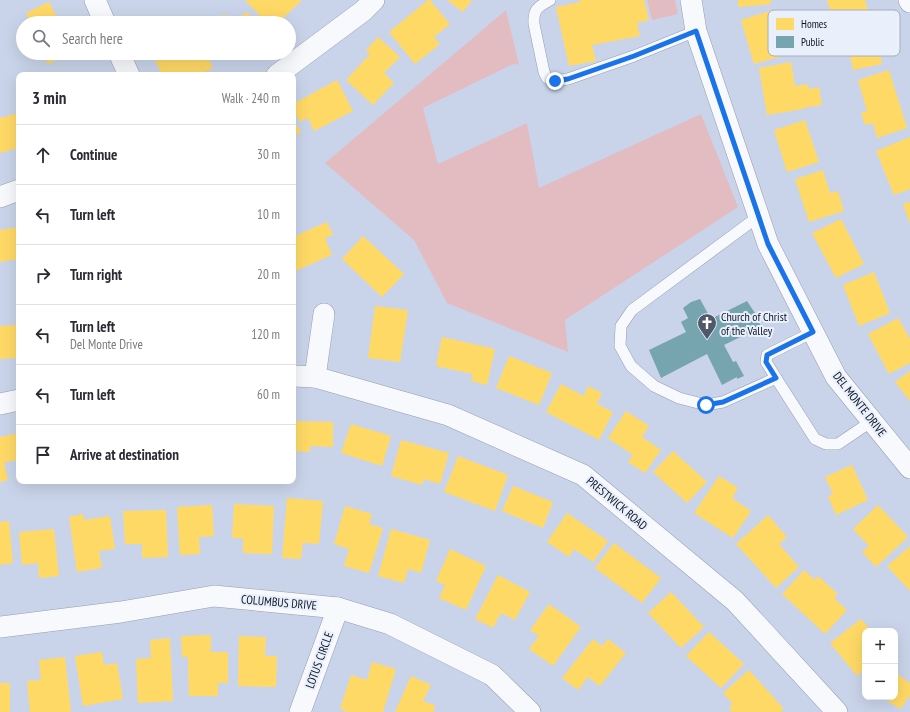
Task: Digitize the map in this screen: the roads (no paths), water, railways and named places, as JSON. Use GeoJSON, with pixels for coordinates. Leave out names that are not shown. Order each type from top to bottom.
{"type":"FeatureCollection","features":[{"type":"Feature","properties":{"kind":"street"},"geometry":{"type":"LineString","coordinates":[[95,0],[102,16]]}},
{"type":"Feature","properties":{"kind":"street"},"geometry":{"type":"LineString","coordinates":[[281,72],[363,11],[374,0]]}},
{"type":"Feature","properties":{"kind":"street","name":"DEL MONTE DRIVE"},"geometry":{"type":"LineString","coordinates":[[691,0],[696,31],[768,244],[836,377],[910,468]]}},
{"type":"Feature","properties":{"kind":"street"},"geometry":{"type":"LineString","coordinates":[[122,60],[128,72]]}},
{"type":"Feature","properties":{"kind":"street"},"geometry":{"type":"LineString","coordinates":[[0,197],[16,191]]}},
{"type":"Feature","properties":{"kind":"street"},"geometry":{"type":"LineString","coordinates":[[315,377],[324,314]]}},
{"type":"Feature","properties":{"kind":"street","name":"PRESTWICK ROAD"},"geometry":{"type":"LineString","coordinates":[[296,376],[315,377],[448,415],[583,475],[735,601],[837,712]]}},
{"type":"Feature","properties":{"kind":"street"},"geometry":{"type":"LineString","coordinates":[[0,404],[16,401]]}},
{"type":"Feature","properties":{"kind":"street","name":"COLUMBUS DRIVE"},"geometry":{"type":"LineString","coordinates":[[0,627],[121,612],[214,596],[338,608],[390,624],[492,675],[530,712]]}},
{"type":"Feature","properties":{"kind":"street","name":"LOTUS CIRCLE"},"geometry":{"type":"LineString","coordinates":[[300,712],[338,608]]}},
{"type":"Feature","properties":{"kind":"lane"},"geometry":{"type":"LineString","coordinates":[[550,0],[537,8],[533,16],[544,72],[547,78],[555,81],[576,77],[696,31]]}},
{"type":"Feature","properties":{"kind":"lane"},"geometry":{"type":"LineString","coordinates":[[759,216],[632,310],[621,326],[620,346],[631,366],[654,386],[679,398],[706,405],[723,402],[776,378]]}},
{"type":"Feature","properties":{"kind":"lane"},"geometry":{"type":"LineString","coordinates":[[813,332],[767,355],[766,362],[815,439],[826,444],[838,444],[872,421]]}},
{"type":"Feature","properties":{"kind":"place","name":"Church of Christ of the Valley"},"geometry":{"type":"Point","coordinates":[707,340]}}]}
